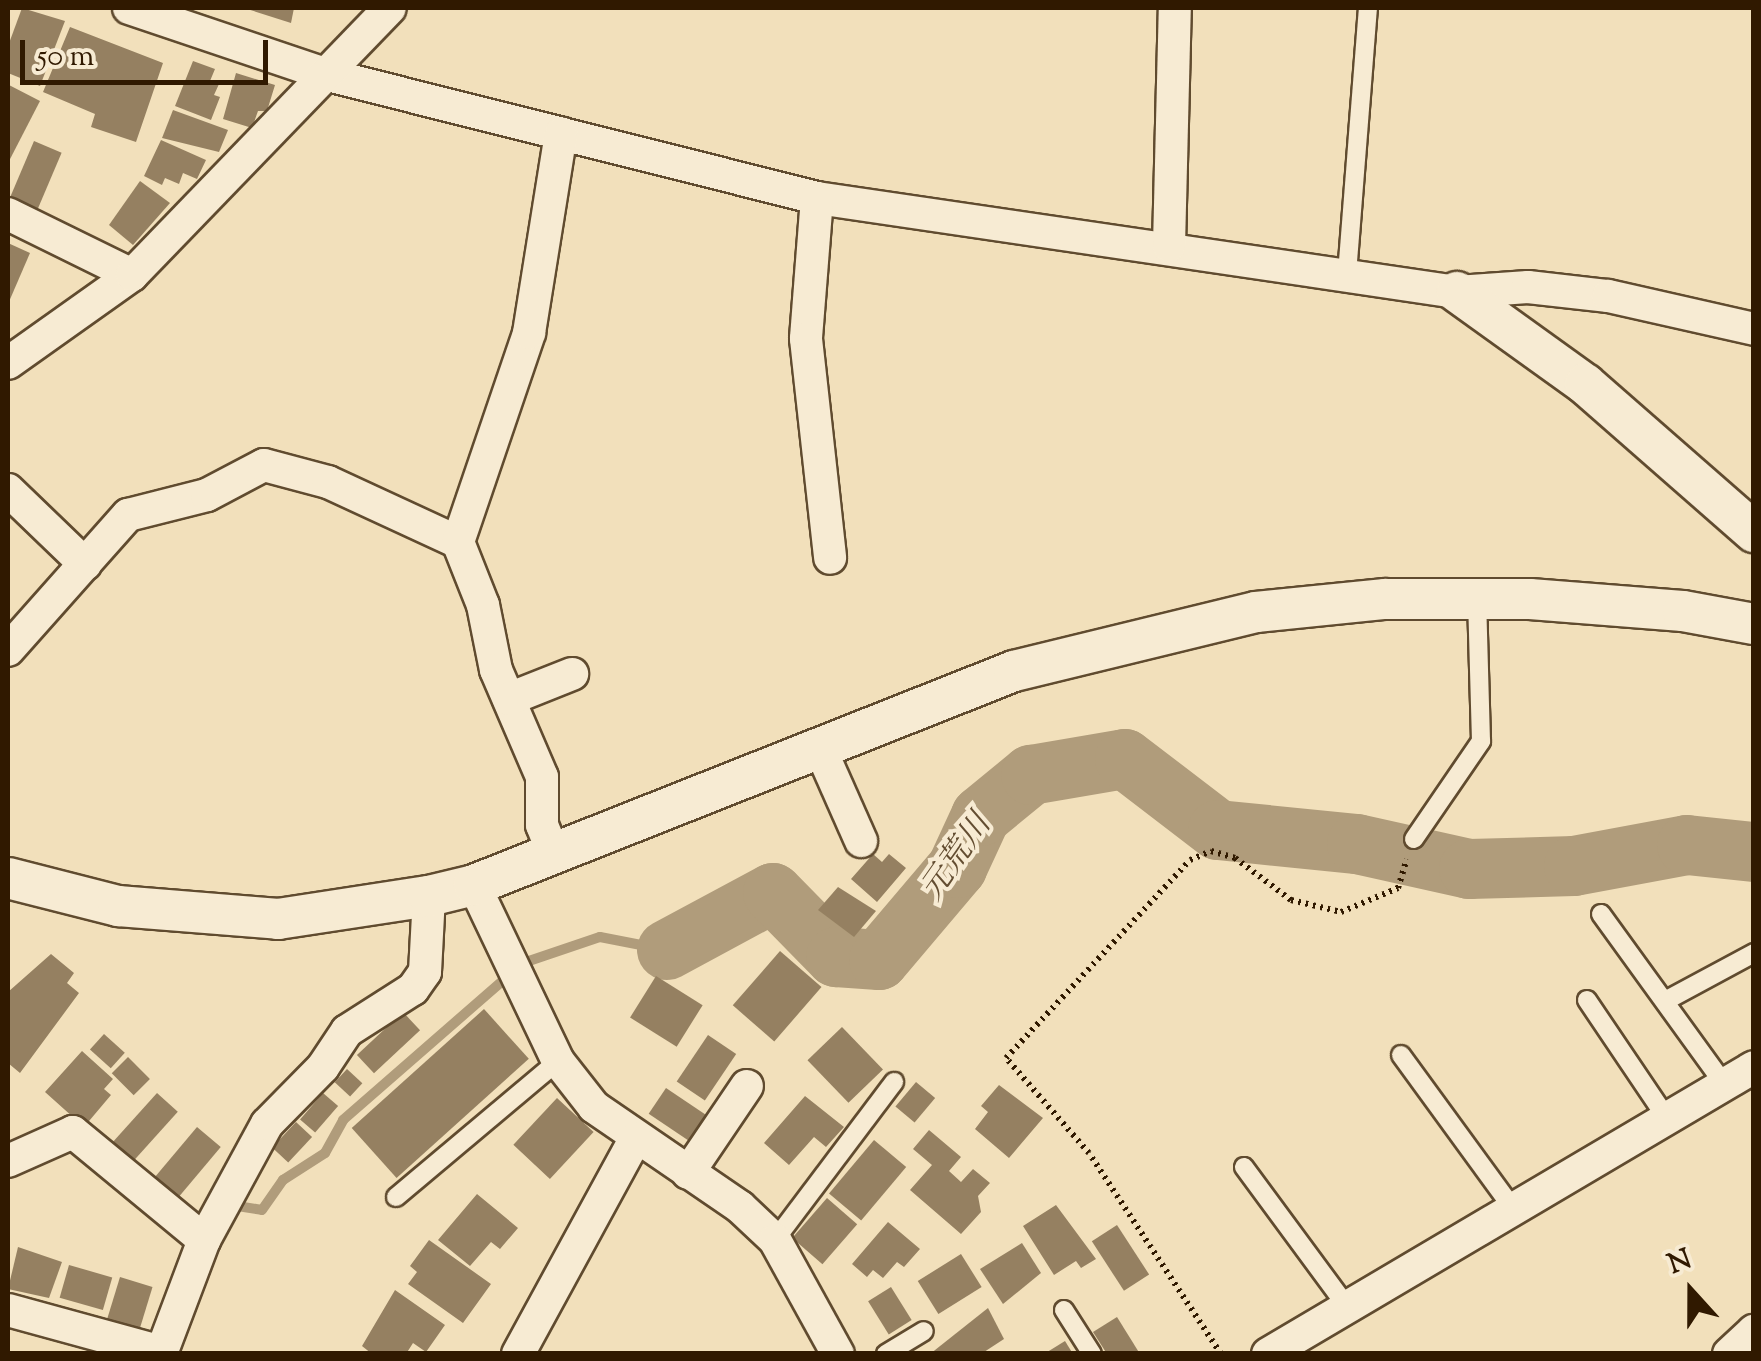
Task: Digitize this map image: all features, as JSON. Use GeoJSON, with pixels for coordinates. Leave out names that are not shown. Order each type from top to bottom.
{"type":"FeatureCollection","features":[{"type":"Feature","properties":{"kind":"street"},"geometry":{"type":"LineString","coordinates":[[129,8],[328,75],[816,198],[1169,246],[1457,292],[1528,287],[1608,296],[1754,328]]}},
{"type":"Feature","properties":{"kind":"street"},"geometry":{"type":"LineString","coordinates":[[8,363],[132,275],[390,8]]}},
{"type":"Feature","properties":{"kind":"street"},"geometry":{"type":"LineString","coordinates":[[1169,246],[1175,8]]}},
{"type":"Feature","properties":{"kind":"street"},"geometry":{"type":"LineString","coordinates":[[553,852],[542,825],[542,777],[509,699],[458,542],[529,333],[561,134]]}},
{"type":"Feature","properties":{"kind":"street"},"geometry":{"type":"LineString","coordinates":[[816,198],[806,339],[830,558]]}},
{"type":"Feature","properties":{"kind":"street"},"geometry":{"type":"LineString","coordinates":[[8,214],[132,275]]}},
{"type":"Feature","properties":{"kind":"street"},"geometry":{"type":"LineString","coordinates":[[1457,292],[1585,384],[1754,532]]}},
{"type":"Feature","properties":{"kind":"street"},"geometry":{"type":"LineString","coordinates":[[8,650],[128,515],[207,495],[264,465],[328,482],[458,542]]}},
{"type":"Feature","properties":{"kind":"street"},"geometry":{"type":"LineString","coordinates":[[8,490],[85,564]]}},
{"type":"Feature","properties":{"kind":"street"},"geometry":{"type":"LineString","coordinates":[[8,878],[118,906],[278,919],[429,896],[474,885],[1014,671],[1220,620],[1385,599],[1478,599],[1683,611],[1754,624]]}},
{"type":"Feature","properties":{"kind":"street"},"geometry":{"type":"LineString","coordinates":[[509,699],[572,674]]}},
{"type":"Feature","properties":{"kind":"street"},"geometry":{"type":"LineString","coordinates":[[819,746],[861,841]]}},
{"type":"Feature","properties":{"kind":"street"},"geometry":{"type":"LineString","coordinates":[[474,885],[558,1061],[594,1107],[635,1139],[740,1207],[775,1240],[838,1354]]}},
{"type":"Feature","properties":{"kind":"street"},"geometry":{"type":"LineString","coordinates":[[8,1310],[162,1352],[204,1240],[267,1124],[324,1066],[347,1031],[413,989],[425,972],[429,896]]}},
{"type":"Feature","properties":{"kind":"street"},"geometry":{"type":"LineString","coordinates":[[1268,1354],[1345,1304],[1754,1066]]}},
{"type":"Feature","properties":{"kind":"street"},"geometry":{"type":"LineString","coordinates":[[688,1173],[747,1086]]}},
{"type":"Feature","properties":{"kind":"street"},"geometry":{"type":"LineString","coordinates":[[8,1161],[73,1132],[204,1240]]}},
{"type":"Feature","properties":{"kind":"street"},"geometry":{"type":"LineString","coordinates":[[518,1354],[635,1139]]}},
{"type":"Feature","properties":{"kind":"street"},"geometry":{"type":"LineString","coordinates":[[1729,1354],[1754,1332]]}},
{"type":"Feature","properties":{"kind":"lane"},"geometry":{"type":"LineString","coordinates":[[1347,274],[1368,8]]}},
{"type":"Feature","properties":{"kind":"lane"},"geometry":{"type":"LineString","coordinates":[[1414,839],[1481,741],[1478,599]]}},
{"type":"Feature","properties":{"kind":"lane"},"geometry":{"type":"LineString","coordinates":[[1601,914],[1724,1084]]}},
{"type":"Feature","properties":{"kind":"lane"},"geometry":{"type":"LineString","coordinates":[[1664,1001],[1754,952]]}},
{"type":"Feature","properties":{"kind":"lane"},"geometry":{"type":"LineString","coordinates":[[1587,1000],[1666,1117]]}},
{"type":"Feature","properties":{"kind":"lane"},"geometry":{"type":"LineString","coordinates":[[1402,1055],[1511,1206]]}},
{"type":"Feature","properties":{"kind":"lane"},"geometry":{"type":"LineString","coordinates":[[396,1198],[558,1061]]}},
{"type":"Feature","properties":{"kind":"lane"},"geometry":{"type":"LineString","coordinates":[[775,1240],[894,1082]]}},
{"type":"Feature","properties":{"kind":"lane"},"geometry":{"type":"LineString","coordinates":[[1244,1167],[1345,1304]]}},
{"type":"Feature","properties":{"kind":"lane"},"geometry":{"type":"LineString","coordinates":[[1064,1310],[1092,1354]]}},
{"type":"Feature","properties":{"kind":"lane"},"geometry":{"type":"LineString","coordinates":[[886,1354],[924,1331]]}},
{"type":"Feature","properties":{"kind":"path"},"geometry":{"type":"LineString","coordinates":[[1221,1354],[1089,1153],[1006,1058],[1190,860],[1212,851],[1235,858],[1291,900],[1340,912],[1398,888],[1406,862]]}},
{"type":"Feature","properties":{"kind":"building"},"geometry":{"type":"Polygon","coordinates":[[[22,8],[65,21],[40,86],[8,73],[8,46],[22,8]]]}},
{"type":"Feature","properties":{"kind":"building"},"geometry":{"type":"Polygon","coordinates":[[[244,8],[294,8],[291,23],[244,8]]]}},
{"type":"Feature","properties":{"kind":"building"},"geometry":{"type":"Polygon","coordinates":[[[70,27],[163,63],[136,142],[91,127],[95,114],[43,92],[70,27]]]}},
{"type":"Feature","properties":{"kind":"building"},"geometry":{"type":"Polygon","coordinates":[[[193,61],[215,69],[210,81],[219,84],[214,95],[220,97],[211,120],[175,106],[193,61]]]}},
{"type":"Feature","properties":{"kind":"building"},"geometry":{"type":"Polygon","coordinates":[[[236,73],[275,85],[267,111],[258,111],[252,128],[223,119],[236,73]]]}},
{"type":"Feature","properties":{"kind":"building"},"geometry":{"type":"Polygon","coordinates":[[[9,85],[40,101],[8,163],[8,89],[9,85]]]}},
{"type":"Feature","properties":{"kind":"building"},"geometry":{"type":"Polygon","coordinates":[[[173,110],[228,130],[219,152],[162,138],[173,110]]]}},
{"type":"Feature","properties":{"kind":"building"},"geometry":{"type":"Polygon","coordinates":[[[161,140],[206,160],[197,179],[183,173],[179,184],[165,178],[162,185],[144,176],[161,140]]]}},
{"type":"Feature","properties":{"kind":"building"},"geometry":{"type":"Polygon","coordinates":[[[34,141],[62,153],[37,211],[9,199],[34,141]]]}},
{"type":"Feature","properties":{"kind":"building"},"geometry":{"type":"Polygon","coordinates":[[[140,181],[170,203],[133,245],[109,225],[140,181]]]}},
{"type":"Feature","properties":{"kind":"building"},"geometry":{"type":"Polygon","coordinates":[[[8,243],[30,253],[8,304],[8,243]]]}},
{"type":"Feature","properties":{"kind":"building"},"geometry":{"type":"Polygon","coordinates":[[[873,854],[882,862],[889,854],[906,868],[877,902],[851,879],[873,854]]]}},
{"type":"Feature","properties":{"kind":"building"},"geometry":{"type":"Polygon","coordinates":[[[838,887],[876,911],[854,937],[818,910],[838,887]]]}},
{"type":"Feature","properties":{"kind":"building"},"geometry":{"type":"Polygon","coordinates":[[[780,951],[822,987],[774,1041],[733,1005],[780,951]]]}},
{"type":"Feature","properties":{"kind":"building"},"geometry":{"type":"Polygon","coordinates":[[[51,954],[74,973],[67,983],[79,993],[20,1073],[8,1063],[8,992],[51,954]]]}},
{"type":"Feature","properties":{"kind":"building"},"geometry":{"type":"Polygon","coordinates":[[[656,976],[703,1005],[677,1047],[630,1018],[656,976]]]}},
{"type":"Feature","properties":{"kind":"building"},"geometry":{"type":"Polygon","coordinates":[[[484,1009],[529,1059],[397,1178],[352,1128],[484,1009]]]}},
{"type":"Feature","properties":{"kind":"building"},"geometry":{"type":"Polygon","coordinates":[[[403,1012],[420,1030],[374,1073],[357,1055],[403,1012]]]}},
{"type":"Feature","properties":{"kind":"building"},"geometry":{"type":"Polygon","coordinates":[[[842,1027],[883,1069],[848,1103],[807,1060],[842,1027]]]}},
{"type":"Feature","properties":{"kind":"building"},"geometry":{"type":"Polygon","coordinates":[[[104,1034],[125,1053],[111,1068],[90,1050],[104,1034]]]}},
{"type":"Feature","properties":{"kind":"building"},"geometry":{"type":"Polygon","coordinates":[[[708,1035],[736,1054],[705,1100],[677,1081],[708,1035]]]}},
{"type":"Feature","properties":{"kind":"building"},"geometry":{"type":"Polygon","coordinates":[[[82,1051],[113,1079],[104,1089],[111,1095],[84,1127],[45,1092],[82,1051]]]}},
{"type":"Feature","properties":{"kind":"building"},"geometry":{"type":"Polygon","coordinates":[[[128,1057],[150,1079],[134,1095],[112,1073],[128,1057]]]}},
{"type":"Feature","properties":{"kind":"building"},"geometry":{"type":"Polygon","coordinates":[[[347,1069],[362,1083],[350,1096],[335,1082],[347,1069]]]}},
{"type":"Feature","properties":{"kind":"building"},"geometry":{"type":"Polygon","coordinates":[[[916,1082],[935,1098],[915,1123],[895,1107],[916,1082]]]}},
{"type":"Feature","properties":{"kind":"building"},"geometry":{"type":"Polygon","coordinates":[[[999,1085],[1043,1118],[1009,1158],[975,1129],[988,1112],[981,1106],[999,1085]]]}},
{"type":"Feature","properties":{"kind":"building"},"geometry":{"type":"Polygon","coordinates":[[[666,1088],[709,1117],[692,1143],[649,1114],[666,1088]]]}},
{"type":"Feature","properties":{"kind":"building"},"geometry":{"type":"Polygon","coordinates":[[[157,1093],[178,1112],[132,1163],[111,1144],[157,1093]]]}},
{"type":"Feature","properties":{"kind":"building"},"geometry":{"type":"Polygon","coordinates":[[[323,1093],[338,1106],[315,1133],[300,1119],[323,1093]]]}},
{"type":"Feature","properties":{"kind":"building"},"geometry":{"type":"Polygon","coordinates":[[[805,1096],[844,1127],[826,1147],[814,1137],[789,1165],[764,1143],[805,1096]]]}},
{"type":"Feature","properties":{"kind":"building"},"geometry":{"type":"Polygon","coordinates":[[[557,1098],[594,1132],[550,1179],[513,1145],[557,1098]]]}},
{"type":"Feature","properties":{"kind":"building"},"geometry":{"type":"Polygon","coordinates":[[[296,1122],[312,1137],[288,1163],[272,1148],[296,1122]]]}},
{"type":"Feature","properties":{"kind":"building"},"geometry":{"type":"Polygon","coordinates":[[[197,1127],[221,1147],[176,1200],[153,1180],[197,1127]]]}},
{"type":"Feature","properties":{"kind":"building"},"geometry":{"type":"Polygon","coordinates":[[[929,1130],[961,1157],[949,1171],[961,1182],[973,1169],[990,1183],[978,1196],[981,1212],[961,1234],[910,1190],[932,1165],[913,1149],[929,1130]]]}},
{"type":"Feature","properties":{"kind":"building"},"geometry":{"type":"Polygon","coordinates":[[[874,1140],[906,1167],[861,1221],[829,1194],[874,1140]]]}},
{"type":"Feature","properties":{"kind":"building"},"geometry":{"type":"Polygon","coordinates":[[[477,1194],[518,1228],[500,1249],[491,1242],[470,1266],[438,1240],[477,1194]]]}},
{"type":"Feature","properties":{"kind":"building"},"geometry":{"type":"Polygon","coordinates":[[[827,1198],[857,1224],[822,1264],[792,1238],[827,1198]]]}},
{"type":"Feature","properties":{"kind":"building"},"geometry":{"type":"Polygon","coordinates":[[[1056,1205],[1096,1259],[1081,1268],[1076,1261],[1054,1275],[1023,1226],[1056,1205]]]}},
{"type":"Feature","properties":{"kind":"building"},"geometry":{"type":"Polygon","coordinates":[[[888,1222],[920,1249],[904,1267],[897,1262],[883,1278],[873,1270],[867,1277],[852,1264],[888,1222]]]}},
{"type":"Feature","properties":{"kind":"building"},"geometry":{"type":"Polygon","coordinates":[[[1117,1225],[1149,1274],[1124,1291],[1092,1241],[1117,1225]]]}},
{"type":"Feature","properties":{"kind":"building"},"geometry":{"type":"Polygon","coordinates":[[[429,1240],[491,1284],[463,1323],[408,1284],[417,1272],[410,1266],[429,1240]]]}},
{"type":"Feature","properties":{"kind":"building"},"geometry":{"type":"Polygon","coordinates":[[[1022,1243],[1041,1273],[1003,1304],[980,1269],[1022,1243]]]}},
{"type":"Feature","properties":{"kind":"building"},"geometry":{"type":"Polygon","coordinates":[[[18,1247],[62,1262],[49,1298],[8,1289],[18,1247]]]}},
{"type":"Feature","properties":{"kind":"building"},"geometry":{"type":"Polygon","coordinates":[[[961,1254],[982,1287],[938,1314],[918,1281],[961,1254]]]}},
{"type":"Feature","properties":{"kind":"building"},"geometry":{"type":"Polygon","coordinates":[[[69,1265],[112,1277],[103,1310],[60,1298],[69,1265]]]}},
{"type":"Feature","properties":{"kind":"building"},"geometry":{"type":"Polygon","coordinates":[[[120,1277],[153,1287],[139,1331],[107,1321],[120,1277]]]}},
{"type":"Feature","properties":{"kind":"building"},"geometry":{"type":"Polygon","coordinates":[[[891,1287],[912,1320],[889,1334],[868,1301],[891,1287]]]}},
{"type":"Feature","properties":{"kind":"building"},"geometry":{"type":"Polygon","coordinates":[[[395,1290],[445,1325],[426,1352],[413,1343],[406,1354],[372,1354],[362,1346],[395,1290]]]}},
{"type":"Feature","properties":{"kind":"building"},"geometry":{"type":"Polygon","coordinates":[[[988,1308],[1004,1339],[981,1354],[930,1354],[988,1308]]]}},
{"type":"Feature","properties":{"kind":"building"},"geometry":{"type":"Polygon","coordinates":[[[1117,1317],[1140,1354],[1107,1354],[1093,1332],[1117,1317]]]}},
{"type":"Feature","properties":{"kind":"building"},"geometry":{"type":"Polygon","coordinates":[[[1065,1341],[1073,1354],[1044,1354],[1065,1341]]]}},
{"type":"Feature","properties":{"kind":"waterway","name":"元荒川"},"geometry":{"type":"LineString","coordinates":[[667,950],[773,893],[836,957],[879,960],[957,868],[981,816],[1031,775],[1125,759],[1218,830],[1357,844],[1469,869],[1574,866],[1687,845],[1754,852]]}},
{"type":"Feature","properties":{"kind":"waterway","name":"元荒川"},"geometry":{"type":"LineString","coordinates":[[231,1205],[262,1210],[283,1180],[325,1153],[343,1120],[523,963],[600,937],[667,950]]}}]}
